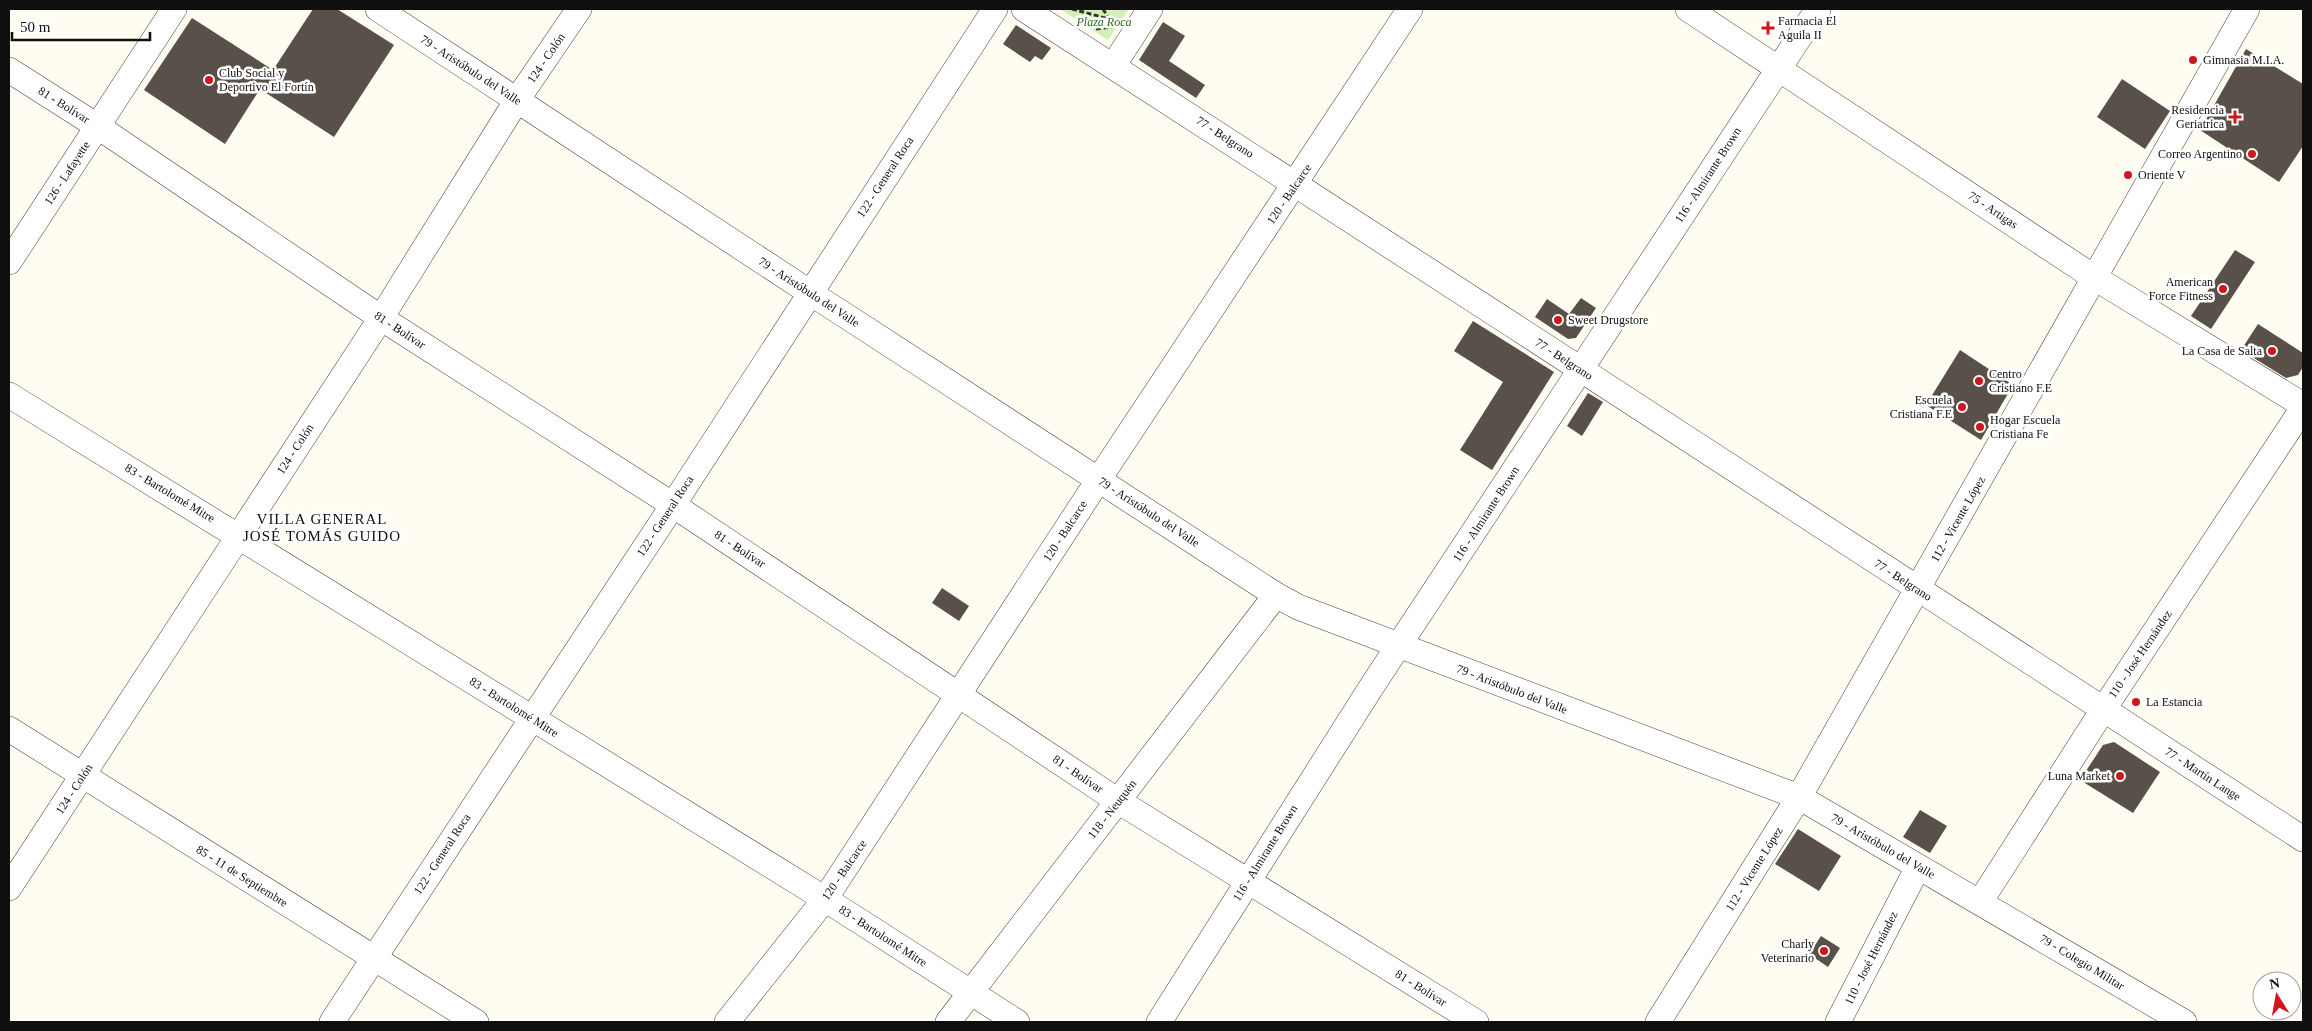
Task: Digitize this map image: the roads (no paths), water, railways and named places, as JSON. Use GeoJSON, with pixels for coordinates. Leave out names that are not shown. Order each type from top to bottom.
{"type":"FeatureCollection","features":[{"type":"Feature","properties":{"kind":"street","name":"126 - Lafayette"},"geometry":{"type":"LineString","coordinates":[[9,262],[174,9]]}},
{"type":"Feature","properties":{"kind":"street","name":"79 - Aristóbulo del Valle"},"geometry":{"type":"LineString","coordinates":[[378,9],[1276,595],[1298,607],[1798,797],[1980,902]]}},
{"type":"Feature","properties":{"kind":"street","name":"124 - Colón"},"geometry":{"type":"LineString","coordinates":[[9,888],[381,318],[517,100],[579,9]]}},
{"type":"Feature","properties":{"kind":"street","name":"122 - General Roca"},"geometry":{"type":"LineString","coordinates":[[332,1022],[673,505],[809,292],[995,9]]}},
{"type":"Feature","properties":{"kind":"street","name":"77 - Belgrano"},"geometry":{"type":"LineString","coordinates":[[1024,9],[1297,183],[2103,710]]}},
{"type":"Feature","properties":{"kind":"street"},"geometry":{"type":"LineString","coordinates":[[1113,66],[1150,9]]}},
{"type":"Feature","properties":{"kind":"street","name":"120 - Balcarce"},"geometry":{"type":"LineString","coordinates":[[727,1022],[826,899],[1099,479],[1297,183],[1410,9]]}},
{"type":"Feature","properties":{"kind":"street","name":"75 - Artigas"},"geometry":{"type":"LineString","coordinates":[[1688,9],[2095,278],[2303,406]]}},
{"type":"Feature","properties":{"kind":"street","name":"116 - Almirante Brown"},"geometry":{"type":"LineString","coordinates":[[1159,1022],[1366,694],[1818,9]]}},
{"type":"Feature","properties":{"kind":"street","name":"112 - Vicente López"},"geometry":{"type":"LineString","coordinates":[[1658,1022],[1798,797],[1918,590],[2247,9]]}},
{"type":"Feature","properties":{"kind":"street","name":"81 - Bolívar"},"geometry":{"type":"LineString","coordinates":[[9,70],[97,126],[381,318],[673,505],[1118,801],[1476,1022]]}},
{"type":"Feature","properties":{"kind":"street","name":"83 - Bartolomé Mitre"},"geometry":{"type":"LineString","coordinates":[[9,395],[826,899],[1017,1022]]}},
{"type":"Feature","properties":{"kind":"street","name":"110 - José Hernández"},"geometry":{"type":"LineString","coordinates":[[1980,902],[2103,710],[2303,406]]}},
{"type":"Feature","properties":{"kind":"street","name":"118 - Neuquén"},"geometry":{"type":"LineString","coordinates":[[948,1022],[1276,595]]}},
{"type":"Feature","properties":{"kind":"street","name":"77 - Martín Lange"},"geometry":{"type":"LineString","coordinates":[[2103,710],[2303,839]]}},
{"type":"Feature","properties":{"kind":"street","name":"85 - 11 de Septiembre"},"geometry":{"type":"LineString","coordinates":[[9,729],[476,1022]]}},
{"type":"Feature","properties":{"kind":"street","name":"110 - José Hernández"},"geometry":{"type":"LineString","coordinates":[[1838,1022],[1918,867]]}},
{"type":"Feature","properties":{"kind":"street","name":"79 - Colegio Militar"},"geometry":{"type":"LineString","coordinates":[[1980,902],[2184,1022]]}},
{"type":"Feature","properties":{"kind":"place","name":"Farmacia El Aguila II"},"geometry":{"type":"Point","coordinates":[1768,28]}},
{"type":"Feature","properties":{"kind":"place","name":"Gimnasia M.I.A."},"geometry":{"type":"Point","coordinates":[2193,60]}},
{"type":"Feature","properties":{"kind":"place","name":"Club Social y Deportivo El Fortín"},"geometry":{"type":"Point","coordinates":[209,80]}},
{"type":"Feature","properties":{"kind":"place","name":"Residencia Geriatrica"},"geometry":{"type":"Point","coordinates":[2235,117]}},
{"type":"Feature","properties":{"kind":"place","name":"Correo Argentino"},"geometry":{"type":"Point","coordinates":[2252,154]}},
{"type":"Feature","properties":{"kind":"place","name":"Oriente V"},"geometry":{"type":"Point","coordinates":[2128,175]}},
{"type":"Feature","properties":{"kind":"place","name":"American Force Fitness"},"geometry":{"type":"Point","coordinates":[2223,289]}},
{"type":"Feature","properties":{"kind":"place","name":"Sweet Drugstore"},"geometry":{"type":"Point","coordinates":[1558,320]}},
{"type":"Feature","properties":{"kind":"place","name":"La Casa de Salta"},"geometry":{"type":"Point","coordinates":[2272,351]}},
{"type":"Feature","properties":{"kind":"place","name":"Centro Cristiano F.E"},"geometry":{"type":"Point","coordinates":[1979,381]}},
{"type":"Feature","properties":{"kind":"place","name":"Escuela Cristiana F.E"},"geometry":{"type":"Point","coordinates":[1962,407]}},
{"type":"Feature","properties":{"kind":"place","name":"Hogar Escuela Cristiana Fe"},"geometry":{"type":"Point","coordinates":[1980,427]}},
{"type":"Feature","properties":{"kind":"place","name":"La Estancia"},"geometry":{"type":"Point","coordinates":[2136,702]}},
{"type":"Feature","properties":{"kind":"place","name":"Luna Market"},"geometry":{"type":"Point","coordinates":[2120,776]}},
{"type":"Feature","properties":{"kind":"place","name":"Charly Veterinario"},"geometry":{"type":"Point","coordinates":[1824,951]}},
{"type":"Feature","properties":{"kind":"district","name":"VILLA GENERAL JOSÉ TOMÁS GUIDO"},"geometry":{"type":"Point","coordinates":[322,528]}},
{"type":"Feature","properties":{"kind":"park label","name":"Plaza Roca"},"geometry":{"type":"Point","coordinates":[1104,22]}}]}
